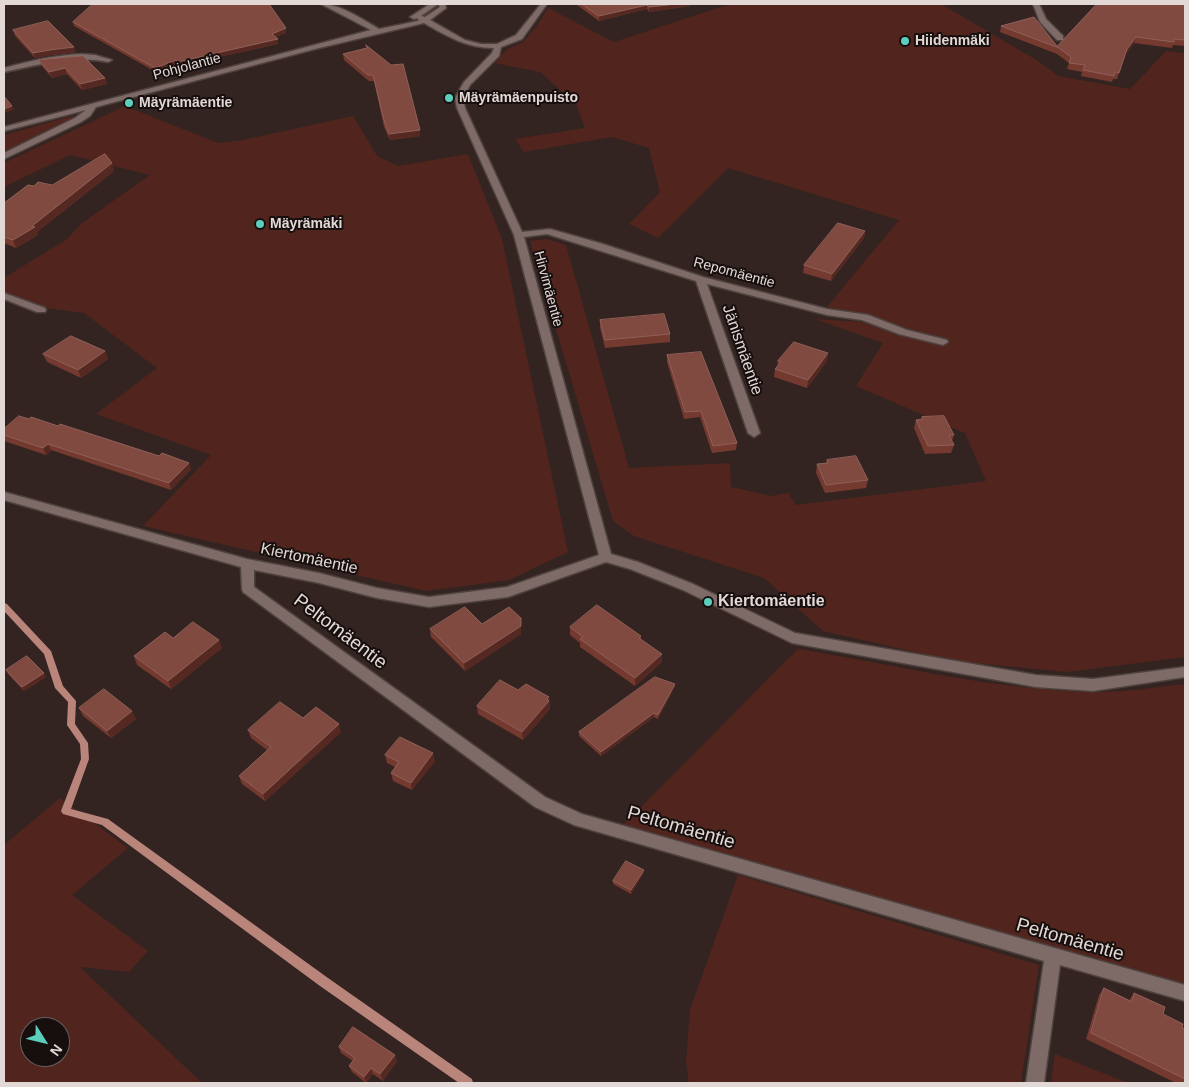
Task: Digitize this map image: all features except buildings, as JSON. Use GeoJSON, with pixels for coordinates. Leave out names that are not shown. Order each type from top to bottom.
{"type":"FeatureCollection","features":[{"type":"Feature","properties":{"kind":"street"},"geometry":{"type":"LineString","coordinates":[[324,4],[361,21],[377,31]]}},
{"type":"Feature","properties":{"kind":"street","name":"Pohjolantie"},"geometry":{"type":"LineString","coordinates":[[4,129],[377,31],[416,16],[435,4]]}},
{"type":"Feature","properties":{"kind":"street","name":"Pohjolantie"},"geometry":{"type":"LineString","coordinates":[[377,31],[396,30],[426,20],[444,7],[442,4]]}},
{"type":"Feature","properties":{"kind":"street"},"geometry":{"type":"LineString","coordinates":[[416,16],[472,45],[498,46],[519,37],[544,4]]}},
{"type":"Feature","properties":{"kind":"street"},"geometry":{"type":"LineString","coordinates":[[1036,4],[1043,20],[1060,38]]}},
{"type":"Feature","properties":{"kind":"street","name":"Hirvimäentie"},"geometry":{"type":"LineString","coordinates":[[498,46],[496,54],[468,84],[459,98],[461,108],[519,235],[596,526],[606,557]]}},
{"type":"Feature","properties":{"kind":"street"},"geometry":{"type":"LineString","coordinates":[[4,70],[44,60],[70,57],[98,57],[108,60]]}},
{"type":"Feature","properties":{"kind":"street"},"geometry":{"type":"LineString","coordinates":[[4,156],[78,120],[88,114],[93,106]]}},
{"type":"Feature","properties":{"kind":"street","name":"Repomäentie"},"geometry":{"type":"LineString","coordinates":[[519,235],[546,231],[600,246],[700,279],[827,312],[864,317],[903,332],[943,342]]}},
{"type":"Feature","properties":{"kind":"street","name":"Jänismäentie"},"geometry":{"type":"LineString","coordinates":[[700,279],[754,433]]}},
{"type":"Feature","properties":{"kind":"street"},"geometry":{"type":"LineString","coordinates":[[4,296],[41,310]]}},
{"type":"Feature","properties":{"kind":"street","name":"Kiertomäentie"},"geometry":{"type":"LineString","coordinates":[[4,496],[247,564],[319,578],[377,593],[429,602],[508,592],[606,557]]}},
{"type":"Feature","properties":{"kind":"street"},"geometry":{"type":"LineString","coordinates":[[606,557],[634,565],[688,586],[792,638],[1036,681],[1092,685],[1185,672]]}},
{"type":"Feature","properties":{"kind":"street","name":"Peltomäentie"},"geometry":{"type":"LineString","coordinates":[[247,564],[248,589],[540,802],[579,820],[1053,957],[1185,993]]}},
{"type":"Feature","properties":{"kind":"street"},"geometry":{"type":"LineString","coordinates":[[1035,1083],[1053,957]]}},
{"type":"Feature","properties":{"kind":"shaded area"},"geometry":{"type":"Polygon","coordinates":[[[730,4],[941,4],[1038,61],[1058,76],[1130,89],[1166,51],[1185,53],[1185,657],[1067,672],[954,661],[823,631],[764,578],[634,536],[613,521],[530,241],[546,239],[566,245],[629,468],[730,463],[731,487],[771,496],[788,493],[796,505],[986,481],[965,433],[856,386],[883,343],[815,319],[861,322],[935,340],[904,331],[867,316],[827,307],[899,220],[728,168],[658,238],[629,224],[660,192],[649,148],[612,137],[524,152],[515,139],[585,128],[576,104],[540,72],[495,63],[507,49],[522,43],[536,27],[548,8],[614,42],[730,4]]]}},
{"type":"Feature","properties":{"kind":"shaded area"},"geometry":{"type":"Polygon","coordinates":[[[125,106],[218,143],[243,140],[353,116],[377,156],[398,166],[468,154],[502,239],[568,552],[509,580],[426,591],[143,526],[211,455],[96,414],[157,368],[84,313],[46,308],[4,292],[4,278],[67,239],[82,223],[150,175],[70,155],[4,187],[4,163],[125,106]]]}},
{"type":"Feature","properties":{"kind":"shaded area"},"geometry":{"type":"Polygon","coordinates":[[[72,116],[77,117],[4,152],[4,135],[72,116]]]}},
{"type":"Feature","properties":{"kind":"shaded area"},"geometry":{"type":"Polygon","coordinates":[[[798,649],[947,676],[1060,691],[1098,692],[1185,684],[1185,984],[1098,963],[623,825],[798,649]]]}},
{"type":"Feature","properties":{"kind":"shaded area"},"geometry":{"type":"Polygon","coordinates":[[[60,798],[128,848],[72,895],[148,951],[129,972],[80,967],[202,1083],[4,1083],[4,845],[60,798]]]}},
{"type":"Feature","properties":{"kind":"shaded area"},"geometry":{"type":"Polygon","coordinates":[[[738,875],[1039,965],[1021,1083],[689,1083],[686,1062],[690,1010],[738,875]]]}},
{"type":"Feature","properties":{"kind":"shaded area"},"geometry":{"type":"Polygon","coordinates":[[[1055,1054],[1128,1083],[1051,1083],[1055,1054]]]}},
{"type":"Feature","properties":{"kind":"waterway"},"geometry":{"type":"LineString","coordinates":[[4,606],[48,653],[59,688],[72,701],[71,725],[84,743],[85,759],[66,811],[105,822],[324,982],[468,1083]]}},
{"type":"Feature","properties":{"kind":"place","name":"Hiidenmäki"},"geometry":{"type":"Point","coordinates":[905,41]}},
{"type":"Feature","properties":{"kind":"place","name":"Mäyrämäenpuisto"},"geometry":{"type":"Point","coordinates":[449,98]}},
{"type":"Feature","properties":{"kind":"place","name":"Mäyrämäentie"},"geometry":{"type":"Point","coordinates":[129,103]}},
{"type":"Feature","properties":{"kind":"place","name":"Mäyrämäki"},"geometry":{"type":"Point","coordinates":[260,224]}},
{"type":"Feature","properties":{"kind":"place","name":"Kiertomäentie"},"geometry":{"type":"Point","coordinates":[708,602]}}]}
